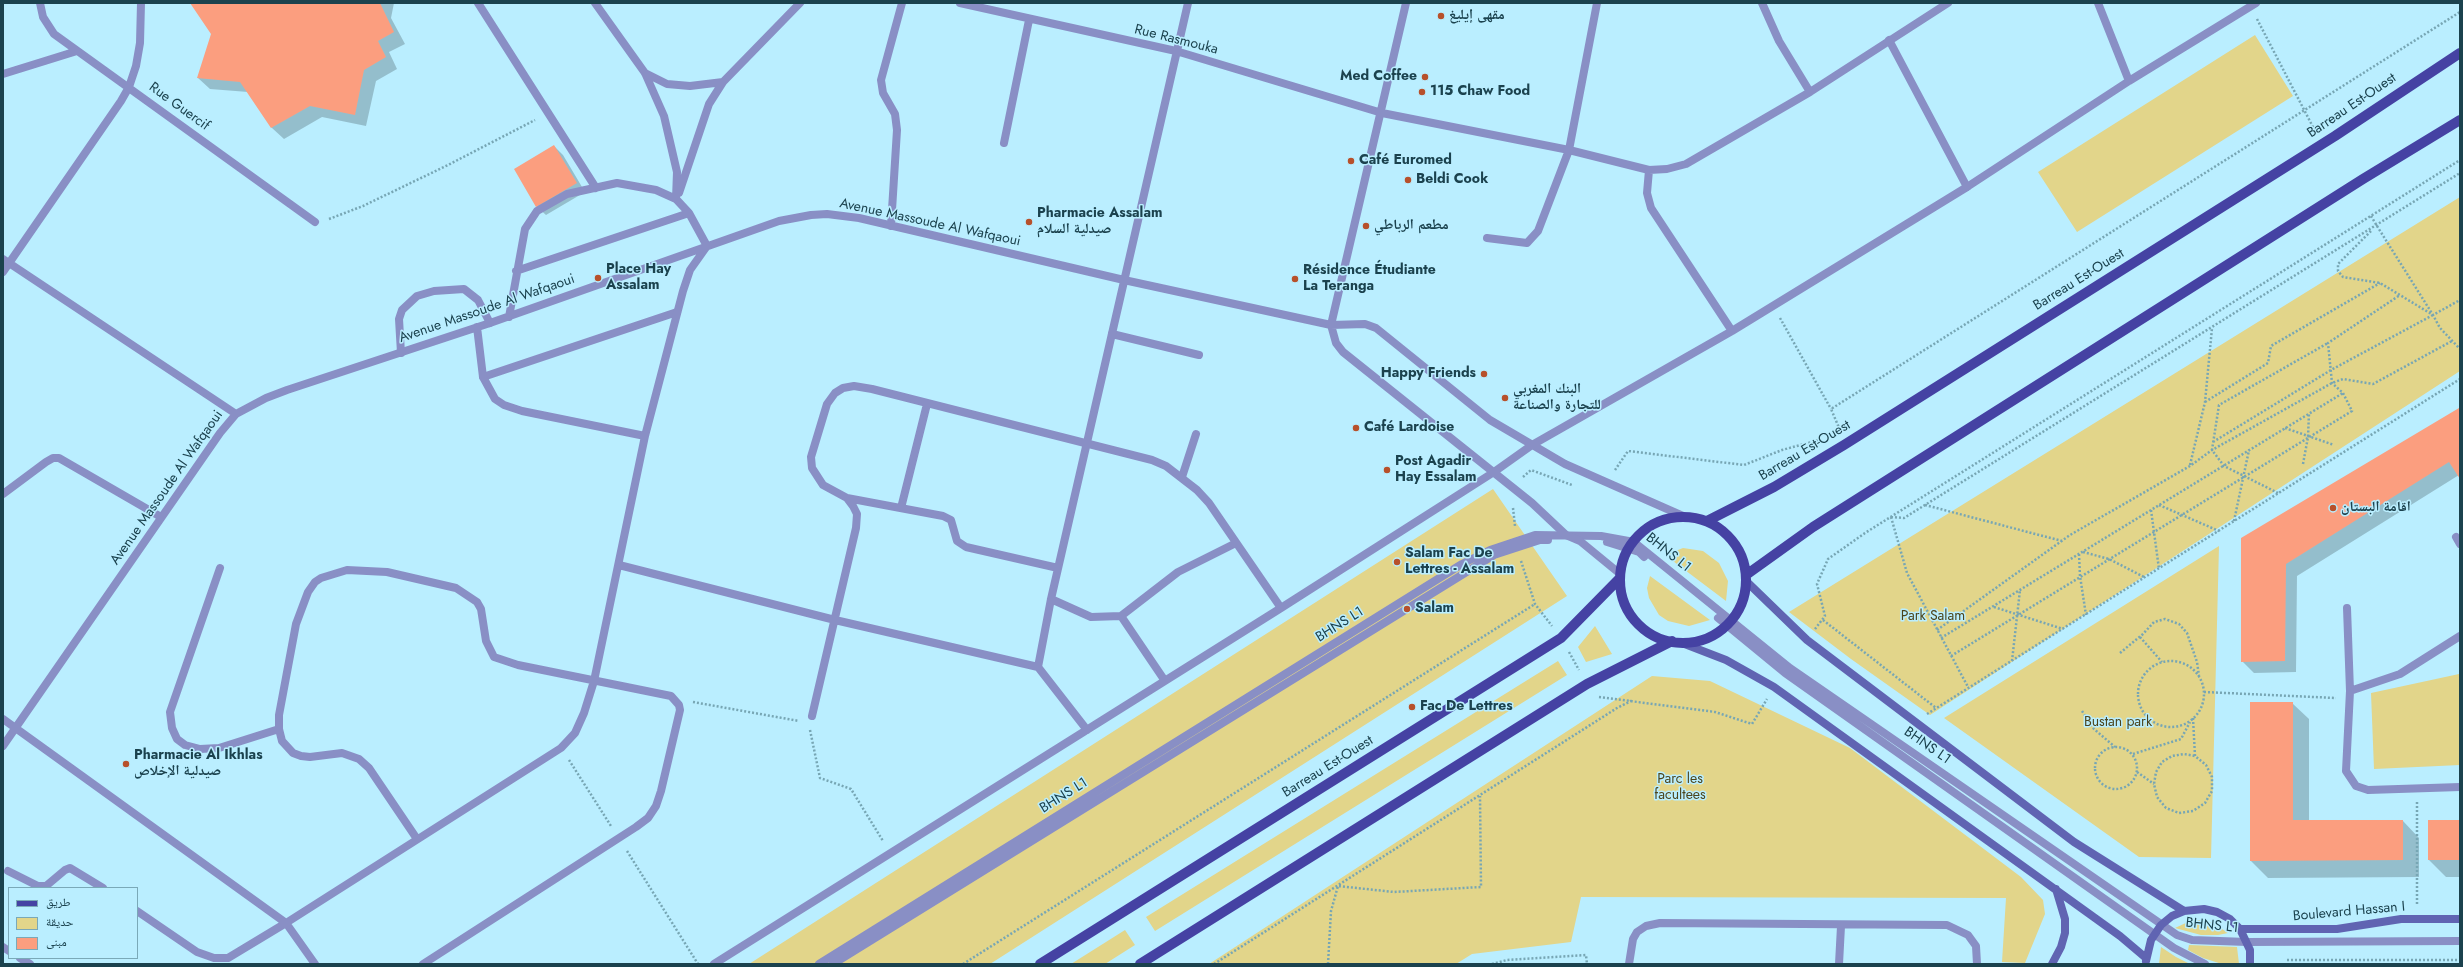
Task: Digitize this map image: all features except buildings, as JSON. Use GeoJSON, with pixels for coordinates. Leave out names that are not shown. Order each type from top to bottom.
{"type":"FeatureCollection","features":[{"type":"Feature","properties":{"kind":"main road","name":"Barreau Est-Ouest"},"geometry":{"type":"LineString","coordinates":[[1707,521],[1774,487],[1844,445],[2335,136],[2460,53]]}},
{"type":"Feature","properties":{"kind":"main road"},"geometry":{"type":"LineString","coordinates":[[1746,578],[1813,527],[2363,179],[2460,120]]}},
{"type":"Feature","properties":{"kind":"main road"},"geometry":{"type":"LineString","coordinates":[[1140,964],[1587,684],[1677,642],[1710,637],[1730,625],[1740,605],[1746,578],[1744,562],[1734,543],[1720,528],[1707,521],[1683,516],[1665,518],[1648,526],[1631,545],[1619,576],[1622,599],[1631,616],[1644,630],[1657,638],[1677,642],[1726,660],[1774,687],[2120,936],[2146,961]]}},
{"type":"Feature","properties":{"kind":"main road","name":"Barreau Est-Ouest"},"geometry":{"type":"LineString","coordinates":[[1040,964],[1561,638],[1619,576]]}},
{"type":"Feature","properties":{"kind":"main road"},"geometry":{"type":"LineString","coordinates":[[1746,578],[1807,640],[2074,842],[2184,911]]}},
{"type":"Feature","properties":{"kind":"main road"},"geometry":{"type":"LineString","coordinates":[[2052,964],[2061,947],[2065,919],[2056,889]]}},
{"type":"Feature","properties":{"kind":"main road"},"geometry":{"type":"LineString","coordinates":[[2146,961],[2148,947],[2154,933],[2162,924],[2184,911],[2204,909],[2217,912],[2230,919],[2240,929],[2247,942],[2250,964]]}},
{"type":"Feature","properties":{"kind":"main road","name":"Boulevard Hassan I"},"geometry":{"type":"LineString","coordinates":[[2240,929],[2337,929],[2382,921],[2460,919]]}},
{"type":"Feature","properties":{"kind":"street","name":"Rue Guercif"},"geometry":{"type":"LineString","coordinates":[[40,3],[47,27],[77,51],[315,222]]}},
{"type":"Feature","properties":{"kind":"street"},"geometry":{"type":"LineString","coordinates":[[3,272],[6,261],[121,101],[129,87],[136,66],[140,43],[141,3]]}},
{"type":"Feature","properties":{"kind":"street"},"geometry":{"type":"LineString","coordinates":[[478,3],[596,188]]}},
{"type":"Feature","properties":{"kind":"street"},"geometry":{"type":"LineString","coordinates":[[595,3],[645,73],[664,116],[677,172],[676,199]]}},
{"type":"Feature","properties":{"kind":"street"},"geometry":{"type":"LineString","coordinates":[[676,199],[709,104],[724,82],[800,3]]}},
{"type":"Feature","properties":{"kind":"street"},"geometry":{"type":"LineString","coordinates":[[891,226],[897,130],[894,114],[883,93],[881,80],[902,3]]}},
{"type":"Feature","properties":{"kind":"street","name":"Rue Rasmouka"},"geometry":{"type":"LineString","coordinates":[[960,3],[1029,20],[1176,51],[1382,113],[1569,150],[1649,170],[1666,170],[1686,164],[1810,92],[1948,3]]}},
{"type":"Feature","properties":{"kind":"street"},"geometry":{"type":"LineString","coordinates":[[1038,667],[1058,568],[1088,445],[1124,280],[1188,3]]}},
{"type":"Feature","properties":{"kind":"street"},"geometry":{"type":"LineString","coordinates":[[1406,3],[1382,113],[1331,325],[1336,343],[1343,352],[1494,472],[1566,535],[1580,541],[1619,576]]}},
{"type":"Feature","properties":{"kind":"street"},"geometry":{"type":"LineString","coordinates":[[1487,238],[1527,243],[1534,238],[1569,150],[1597,3]]}},
{"type":"Feature","properties":{"kind":"street"},"geometry":{"type":"LineString","coordinates":[[1762,3],[1779,41],[1810,92]]}},
{"type":"Feature","properties":{"kind":"street"},"geometry":{"type":"LineString","coordinates":[[2098,3],[2129,81]]}},
{"type":"Feature","properties":{"kind":"street"},"geometry":{"type":"LineString","coordinates":[[714,964],[1165,681],[1494,472],[1532,445],[1773,306],[1967,187],[2129,81],[2253,5]]}},
{"type":"Feature","properties":{"kind":"street"},"geometry":{"type":"LineString","coordinates":[[1004,143],[1029,20]]}},
{"type":"Feature","properties":{"kind":"street"},"geometry":{"type":"LineString","coordinates":[[1889,40],[1967,187]]}},
{"type":"Feature","properties":{"kind":"street"},"geometry":{"type":"LineString","coordinates":[[3,74],[77,51]]}},
{"type":"Feature","properties":{"kind":"street"},"geometry":{"type":"LineString","coordinates":[[645,73],[667,84],[690,86],[724,82]]}},
{"type":"Feature","properties":{"kind":"street"},"geometry":{"type":"LineString","coordinates":[[1649,170],[1647,193],[1651,208],[1732,331]]}},
{"type":"Feature","properties":{"kind":"street"},"geometry":{"type":"LineString","coordinates":[[138,912],[197,952],[229,961],[286,923],[561,748],[574,734],[584,713],[594,681],[645,436],[677,312],[690,270],[707,246],[689,213],[676,199],[656,190],[617,183],[567,194],[537,211],[525,229],[516,271],[509,317]]}},
{"type":"Feature","properties":{"kind":"street"},"geometry":{"type":"LineString","coordinates":[[516,271],[689,213]]}},
{"type":"Feature","properties":{"kind":"street","name":"Avenue Massoude Al Wafqaoui"},"geometry":{"type":"LineString","coordinates":[[3,746],[161,517],[220,433],[236,414],[266,398],[509,317],[779,221],[811,215],[843,215],[1124,280],[1331,325],[1355,323],[1376,328],[1490,420],[1532,445],[1606,483],[1683,516]]}},
{"type":"Feature","properties":{"kind":"street"},"geometry":{"type":"LineString","coordinates":[[6,261],[236,414]]}},
{"type":"Feature","properties":{"kind":"street"},"geometry":{"type":"LineString","coordinates":[[401,353],[399,319],[402,310],[417,296],[434,291],[464,289],[478,300],[490,323]]}},
{"type":"Feature","properties":{"kind":"street"},"geometry":{"type":"LineString","coordinates":[[483,377],[677,312]]}},
{"type":"Feature","properties":{"kind":"street"},"geometry":{"type":"LineString","coordinates":[[478,327],[483,377],[495,400],[522,412],[645,436]]}},
{"type":"Feature","properties":{"kind":"street"},"geometry":{"type":"LineString","coordinates":[[1112,334],[1199,355]]}},
{"type":"Feature","properties":{"kind":"street"},"geometry":{"type":"LineString","coordinates":[[1058,568],[966,547],[957,541],[951,520],[901,508],[848,498],[823,485],[812,468],[811,457],[827,404],[834,393],[843,388],[854,386],[1152,460],[1166,466],[1182,477],[1209,504],[1280,608]]}},
{"type":"Feature","properties":{"kind":"street"},"geometry":{"type":"LineString","coordinates":[[901,508],[927,404]]}},
{"type":"Feature","properties":{"kind":"street"},"geometry":{"type":"LineString","coordinates":[[1182,477],[1196,434]]}},
{"type":"Feature","properties":{"kind":"street"},"geometry":{"type":"LineString","coordinates":[[3,494],[46,462],[53,458],[59,458],[161,517]]}},
{"type":"Feature","properties":{"kind":"street"},"geometry":{"type":"LineString","coordinates":[[810,719],[856,528],[857,514],[848,498]]}},
{"type":"Feature","properties":{"kind":"street","name":"BHNS L1"},"geometry":{"type":"LineString","coordinates":[[834,964],[1494,555],[1535,534],[1601,536],[1631,545],[1730,625],[1785,673],[2154,933],[2190,957],[2205,964]]}},
{"type":"Feature","properties":{"kind":"street","name":"BHNS L1"},"geometry":{"type":"LineString","coordinates":[[819,964],[1462,564],[1517,543],[1540,540],[1601,541],[1631,545]]}},
{"type":"Feature","properties":{"kind":"street"},"geometry":{"type":"LineString","coordinates":[[1051,599],[1091,617],[1121,616],[1178,572],[1236,543]]}},
{"type":"Feature","properties":{"kind":"street"},"geometry":{"type":"LineString","coordinates":[[619,565],[835,620],[1038,667],[1087,730]]}},
{"type":"Feature","properties":{"kind":"street"},"geometry":{"type":"LineString","coordinates":[[220,568],[170,712],[172,728],[177,739],[185,745],[200,749],[219,748],[279,729]]}},
{"type":"Feature","properties":{"kind":"street"},"geometry":{"type":"LineString","coordinates":[[417,840],[369,768],[359,759],[342,753],[310,757],[293,753],[282,742],[279,729],[279,715],[296,624],[308,592],[315,582],[321,578],[347,570],[387,572],[456,588],[477,602],[481,609],[486,641],[494,657],[518,665],[671,696],[675,699],[680,710],[656,806],[648,818],[619,839],[423,964]]}},
{"type":"Feature","properties":{"kind":"street"},"geometry":{"type":"LineString","coordinates":[[2347,608],[2350,695],[2346,771],[2351,781],[2356,786],[2368,790],[2460,787]]}},
{"type":"Feature","properties":{"kind":"street"},"geometry":{"type":"LineString","coordinates":[[1121,616],[1165,681]]}},
{"type":"Feature","properties":{"kind":"street","name":"BHNS L1"},"geometry":{"type":"LineString","coordinates":[[1730,625],[2177,935],[2192,940],[2247,942],[2460,941]]}},
{"type":"Feature","properties":{"kind":"street"},"geometry":{"type":"LineString","coordinates":[[2350,695],[2400,674],[2460,636]]}},
{"type":"Feature","properties":{"kind":"street"},"geometry":{"type":"LineString","coordinates":[[3,719],[286,923],[315,964]]}},
{"type":"Feature","properties":{"kind":"street"},"geometry":{"type":"LineString","coordinates":[[8,871],[38,886],[46,886],[70,868],[101,887]]}},
{"type":"Feature","properties":{"kind":"street"},"geometry":{"type":"LineString","coordinates":[[1630,964],[1632,939],[1637,932],[1646,926],[1660,923],[1841,926],[1947,925],[1968,935],[1976,946],[1977,964]]}},
{"type":"Feature","properties":{"kind":"street"},"geometry":{"type":"LineString","coordinates":[[1839,964],[1841,926]]}},
{"type":"Feature","properties":{"kind":"path"},"geometry":{"type":"LineString","coordinates":[[2253,5],[2314,129]]}},
{"type":"Feature","properties":{"kind":"path"},"geometry":{"type":"LineString","coordinates":[[1831,409],[2304,109],[2460,12]]}},
{"type":"Feature","properties":{"kind":"path"},"geometry":{"type":"LineString","coordinates":[[315,222],[363,206],[448,165],[548,113]]}},
{"type":"Feature","properties":{"kind":"path"},"geometry":{"type":"LineString","coordinates":[[1807,640],[1825,616],[1817,584],[1828,559],[1891,517],[2460,160]]}},
{"type":"Feature","properties":{"kind":"path"},"geometry":{"type":"LineString","coordinates":[[1891,517],[1904,518],[2377,226],[2460,173]]}},
{"type":"Feature","properties":{"kind":"path"},"geometry":{"type":"LineString","coordinates":[[2371,216],[2433,315],[2452,341],[2460,349]]}},
{"type":"Feature","properties":{"kind":"path"},"geometry":{"type":"LineString","coordinates":[[2377,226],[2338,264],[2338,271],[2343,276],[2380,283],[2433,315]]}},
{"type":"Feature","properties":{"kind":"path"},"geometry":{"type":"LineString","coordinates":[[2205,402],[2268,363],[2271,346],[2380,283]]}},
{"type":"Feature","properties":{"kind":"path"},"geometry":{"type":"LineString","coordinates":[[2278,494],[2224,466],[2212,450],[2219,405],[2328,343],[2400,295]]}},
{"type":"Feature","properties":{"kind":"path"},"geometry":{"type":"LineString","coordinates":[[2213,442],[2331,370],[2460,300]]}},
{"type":"Feature","properties":{"kind":"path"},"geometry":{"type":"LineString","coordinates":[[1773,306],[1831,409],[1842,434]]}},
{"type":"Feature","properties":{"kind":"path"},"geometry":{"type":"LineString","coordinates":[[2190,466],[2205,402],[2212,328]]}},
{"type":"Feature","properties":{"kind":"path"},"geometry":{"type":"LineString","coordinates":[[1937,630],[2062,541],[2190,466],[2212,450],[2332,383],[2343,379],[2373,384],[2452,341]]}},
{"type":"Feature","properties":{"kind":"path"},"geometry":{"type":"LineString","coordinates":[[1951,656],[2352,411],[2342,393],[2332,383],[2328,343]]}},
{"type":"Feature","properties":{"kind":"path"},"geometry":{"type":"LineString","coordinates":[[1916,721],[2460,379]]}},
{"type":"Feature","properties":{"kind":"path"},"geometry":{"type":"LineString","coordinates":[[1941,638],[2342,393]]}},
{"type":"Feature","properties":{"kind":"path"},"geometry":{"type":"LineString","coordinates":[[2303,464],[2308,437],[2309,413]]}},
{"type":"Feature","properties":{"kind":"path"},"geometry":{"type":"LineString","coordinates":[[2285,428],[2308,437],[2334,444]]}},
{"type":"Feature","properties":{"kind":"path"},"geometry":{"type":"LineString","coordinates":[[1606,483],[1628,451],[1744,464],[1782,450],[1827,438]]}},
{"type":"Feature","properties":{"kind":"path"},"geometry":{"type":"LineString","coordinates":[[2234,522],[2249,450]]}},
{"type":"Feature","properties":{"kind":"path"},"geometry":{"type":"LineString","coordinates":[[1573,486],[1531,470],[1512,487],[1517,543],[1521,562],[1535,604],[1561,638],[1595,696],[1715,712],[1752,724],[1774,687]]}},
{"type":"Feature","properties":{"kind":"path"},"geometry":{"type":"LineString","coordinates":[[1925,505],[2062,541]]}},
{"type":"Feature","properties":{"kind":"path"},"geometry":{"type":"LineString","coordinates":[[2158,505],[2219,531]]}},
{"type":"Feature","properties":{"kind":"path"},"geometry":{"type":"LineString","coordinates":[[2151,510],[2159,569]]}},
{"type":"Feature","properties":{"kind":"path"},"geometry":{"type":"LineString","coordinates":[[1891,517],[1907,573],[1968,688]]}},
{"type":"Feature","properties":{"kind":"path"},"geometry":{"type":"LineString","coordinates":[[2081,553],[2109,559],[2145,578]]}},
{"type":"Feature","properties":{"kind":"path"},"geometry":{"type":"LineString","coordinates":[[2081,553],[2080,576],[2086,615]]}},
{"type":"Feature","properties":{"kind":"path"},"geometry":{"type":"LineString","coordinates":[[2012,662],[2020,590]]}},
{"type":"Feature","properties":{"kind":"path"},"geometry":{"type":"LineString","coordinates":[[963,964],[1535,604]]}},
{"type":"Feature","properties":{"kind":"path"},"geometry":{"type":"LineString","coordinates":[[1993,606],[2064,629]]}},
{"type":"Feature","properties":{"kind":"path"},"geometry":{"type":"LineString","coordinates":[[2120,653],[2140,637],[2154,622],[2165,618],[2179,624],[2187,633],[2197,662],[2199,677],[2204,692],[2201,708],[2190,721],[2181,739],[2133,754]]}},
{"type":"Feature","properties":{"kind":"path"},"geometry":{"type":"LineString","coordinates":[[1822,620],[1936,708]]}},
{"type":"Feature","properties":{"kind":"path"},"geometry":{"type":"LineString","coordinates":[[2140,637],[2162,662]]}},
{"type":"Feature","properties":{"kind":"path"},"geometry":{"type":"LineString","coordinates":[[2190,721],[2176,727],[2161,726],[2148,718],[2140,706],[2138,691],[2142,678],[2150,668],[2162,662],[2176,661],[2188,665],[2199,677]]}},
{"type":"Feature","properties":{"kind":"path"},"geometry":{"type":"LineString","coordinates":[[2204,692],[2350,695]]}},
{"type":"Feature","properties":{"kind":"path"},"geometry":{"type":"LineString","coordinates":[[675,699],[810,719],[820,778],[851,789],[891,853]]}},
{"type":"Feature","properties":{"kind":"path"},"geometry":{"type":"LineString","coordinates":[[1214,964],[1617,708],[1634,700]]}},
{"type":"Feature","properties":{"kind":"path"},"geometry":{"type":"LineString","coordinates":[[2082,711],[2094,729],[2116,747]]}},
{"type":"Feature","properties":{"kind":"path"},"geometry":{"type":"LineString","coordinates":[[2193,718],[2195,756]]}},
{"type":"Feature","properties":{"kind":"path"},"geometry":{"type":"LineString","coordinates":[[2116,747],[2125,748],[2133,754],[2137,762],[2137,772],[2134,781],[2126,787],[2117,789],[2108,788],[2100,782],[2096,774],[2095,764],[2099,756],[2106,749],[2116,747]]}},
{"type":"Feature","properties":{"kind":"path"},"geometry":{"type":"LineString","coordinates":[[561,748],[698,964]]}},
{"type":"Feature","properties":{"kind":"path"},"geometry":{"type":"LineString","coordinates":[[2184,754],[2195,756],[2206,765],[2212,777],[2212,791],[2205,803],[2193,811],[2179,813],[2166,808],[2157,797],[2154,784],[2156,772],[2162,762],[2172,756],[2184,754]]}},
{"type":"Feature","properties":{"kind":"path"},"geometry":{"type":"LineString","coordinates":[[2137,772],[2154,784]]}},
{"type":"Feature","properties":{"kind":"path"},"geometry":{"type":"LineString","coordinates":[[2417,789],[2418,919]]}},
{"type":"Feature","properties":{"kind":"path"},"geometry":{"type":"LineString","coordinates":[[1338,886],[1394,892],[1482,887],[1480,795]]}},
{"type":"Feature","properties":{"kind":"path"},"geometry":{"type":"LineString","coordinates":[[1328,964],[1331,911],[1338,886]]}},
{"type":"Feature","properties":{"kind":"path"},"geometry":{"type":"LineString","coordinates":[[1492,964],[1507,960],[1586,955],[1587,964]]}},
{"type":"Feature","properties":{"kind":"path"},"geometry":{"type":"LineString","coordinates":[[2287,960],[2460,960]]}},
{"type":"Feature","properties":{"kind":"green space"},"geometry":{"type":"Polygon","coordinates":[[[2255,35],[2293,96],[2077,232],[2038,172],[2255,35]]]}},
{"type":"Feature","properties":{"kind":"green space","name":"Park Salam"},"geometry":{"type":"Polygon","coordinates":[[[2460,197],[2460,371],[1930,715],[1851,659],[1789,612],[2460,197]]]}},
{"type":"Feature","properties":{"kind":"green space"},"geometry":{"type":"Polygon","coordinates":[[[1493,489],[1567,596],[990,964],[749,964],[1493,489]]]}},
{"type":"Feature","properties":{"kind":"green space","name":"Bustan park"},"geometry":{"type":"Polygon","coordinates":[[[2219,546],[2211,858],[2139,857],[1944,718],[2219,546]]]}},
{"type":"Feature","properties":{"kind":"green space"},"geometry":{"type":"Polygon","coordinates":[[[1683,548],[1703,551],[1719,563],[1728,581],[1726,601],[1665,555],[1683,548]]]}},
{"type":"Feature","properties":{"kind":"green space"},"geometry":{"type":"Polygon","coordinates":[[[1650,576],[1710,620],[1689,626],[1668,621],[1659,615],[1649,598],[1647,588],[1650,576]]]}},
{"type":"Feature","properties":{"kind":"green space"},"geometry":{"type":"Polygon","coordinates":[[[1595,626],[1612,654],[1586,662],[1578,647],[1595,626]]]}},
{"type":"Feature","properties":{"kind":"green space"},"geometry":{"type":"Polygon","coordinates":[[[1558,661],[1567,675],[1155,931],[1146,917],[1558,661]]]}},
{"type":"Feature","properties":{"kind":"green space"},"geometry":{"type":"Polygon","coordinates":[[[2459,674],[2460,765],[2374,769],[2371,693],[2459,674]]]}},
{"type":"Feature","properties":{"kind":"green space","name":"Parc les facultees"},"geometry":{"type":"Polygon","coordinates":[[[1652,676],[1710,681],[1850,748],[2021,877],[2043,900],[2045,914],[2025,963],[2002,962],[2006,898],[1581,897],[1571,942],[1472,954],[1456,964],[1209,964],[1652,676]]]}},
{"type":"Feature","properties":{"kind":"green space"},"geometry":{"type":"Polygon","coordinates":[[[2201,920],[2213,923],[2228,933],[2218,935],[2201,935],[2175,928],[2190,921],[2201,920]]]}},
{"type":"Feature","properties":{"kind":"green space"},"geometry":{"type":"Polygon","coordinates":[[[1125,930],[1135,945],[1105,964],[1071,964],[1125,930]]]}},
{"type":"Feature","properties":{"kind":"green space"},"geometry":{"type":"Polygon","coordinates":[[[2189,945],[2237,947],[2239,964],[2222,964],[2203,958],[2188,950],[2189,945]]]}},
{"type":"Feature","properties":{"kind":"green space"},"geometry":{"type":"Polygon","coordinates":[[[2161,947],[2176,957],[2190,964],[2159,964],[2161,947]]]}},
{"type":"Feature","properties":{"kind":"place","name":"مقهى إيليغ"},"geometry":{"type":"Point","coordinates":[1441,16]}},
{"type":"Feature","properties":{"kind":"place","name":"Med Coffee"},"geometry":{"type":"Point","coordinates":[1425,77]}},
{"type":"Feature","properties":{"kind":"place","name":"115 Chaw Food"},"geometry":{"type":"Point","coordinates":[1422,92]}},
{"type":"Feature","properties":{"kind":"place","name":"Café Euromed"},"geometry":{"type":"Point","coordinates":[1351,161]}},
{"type":"Feature","properties":{"kind":"place","name":"Beldi Cook"},"geometry":{"type":"Point","coordinates":[1408,180]}},
{"type":"Feature","properties":{"kind":"place","name":"Pharmacie Assalam صيدلية السلام"},"geometry":{"type":"Point","coordinates":[1029,222]}},
{"type":"Feature","properties":{"kind":"place","name":"مطعم الرباطي"},"geometry":{"type":"Point","coordinates":[1366,226]}},
{"type":"Feature","properties":{"kind":"place","name":"Place Hay Assalam"},"geometry":{"type":"Point","coordinates":[598,278]}},
{"type":"Feature","properties":{"kind":"place","name":"Résidence Étudiante La Teranga"},"geometry":{"type":"Point","coordinates":[1295,279]}},
{"type":"Feature","properties":{"kind":"place","name":"Happy Friends"},"geometry":{"type":"Point","coordinates":[1484,374]}},
{"type":"Feature","properties":{"kind":"place","name":"البنك المغربي للتجارة والصناعة"},"geometry":{"type":"Point","coordinates":[1505,398]}},
{"type":"Feature","properties":{"kind":"place","name":"Café Lardoise"},"geometry":{"type":"Point","coordinates":[1356,428]}},
{"type":"Feature","properties":{"kind":"place","name":"Post Agadir Hay Essalam"},"geometry":{"type":"Point","coordinates":[1387,470]}},
{"type":"Feature","properties":{"kind":"place","name":"اقامة البستان"},"geometry":{"type":"Point","coordinates":[2333,508]}},
{"type":"Feature","properties":{"kind":"place","name":"Salam Fac De Lettres - Assalam"},"geometry":{"type":"Point","coordinates":[1397,562]}},
{"type":"Feature","properties":{"kind":"place","name":"Salam"},"geometry":{"type":"Point","coordinates":[1407,609]}},
{"type":"Feature","properties":{"kind":"place","name":"Fac De Lettres"},"geometry":{"type":"Point","coordinates":[1412,707]}},
{"type":"Feature","properties":{"kind":"place","name":"Pharmacie Al Ikhlas صيدلية الإخلاص"},"geometry":{"type":"Point","coordinates":[126,764]}}]}
